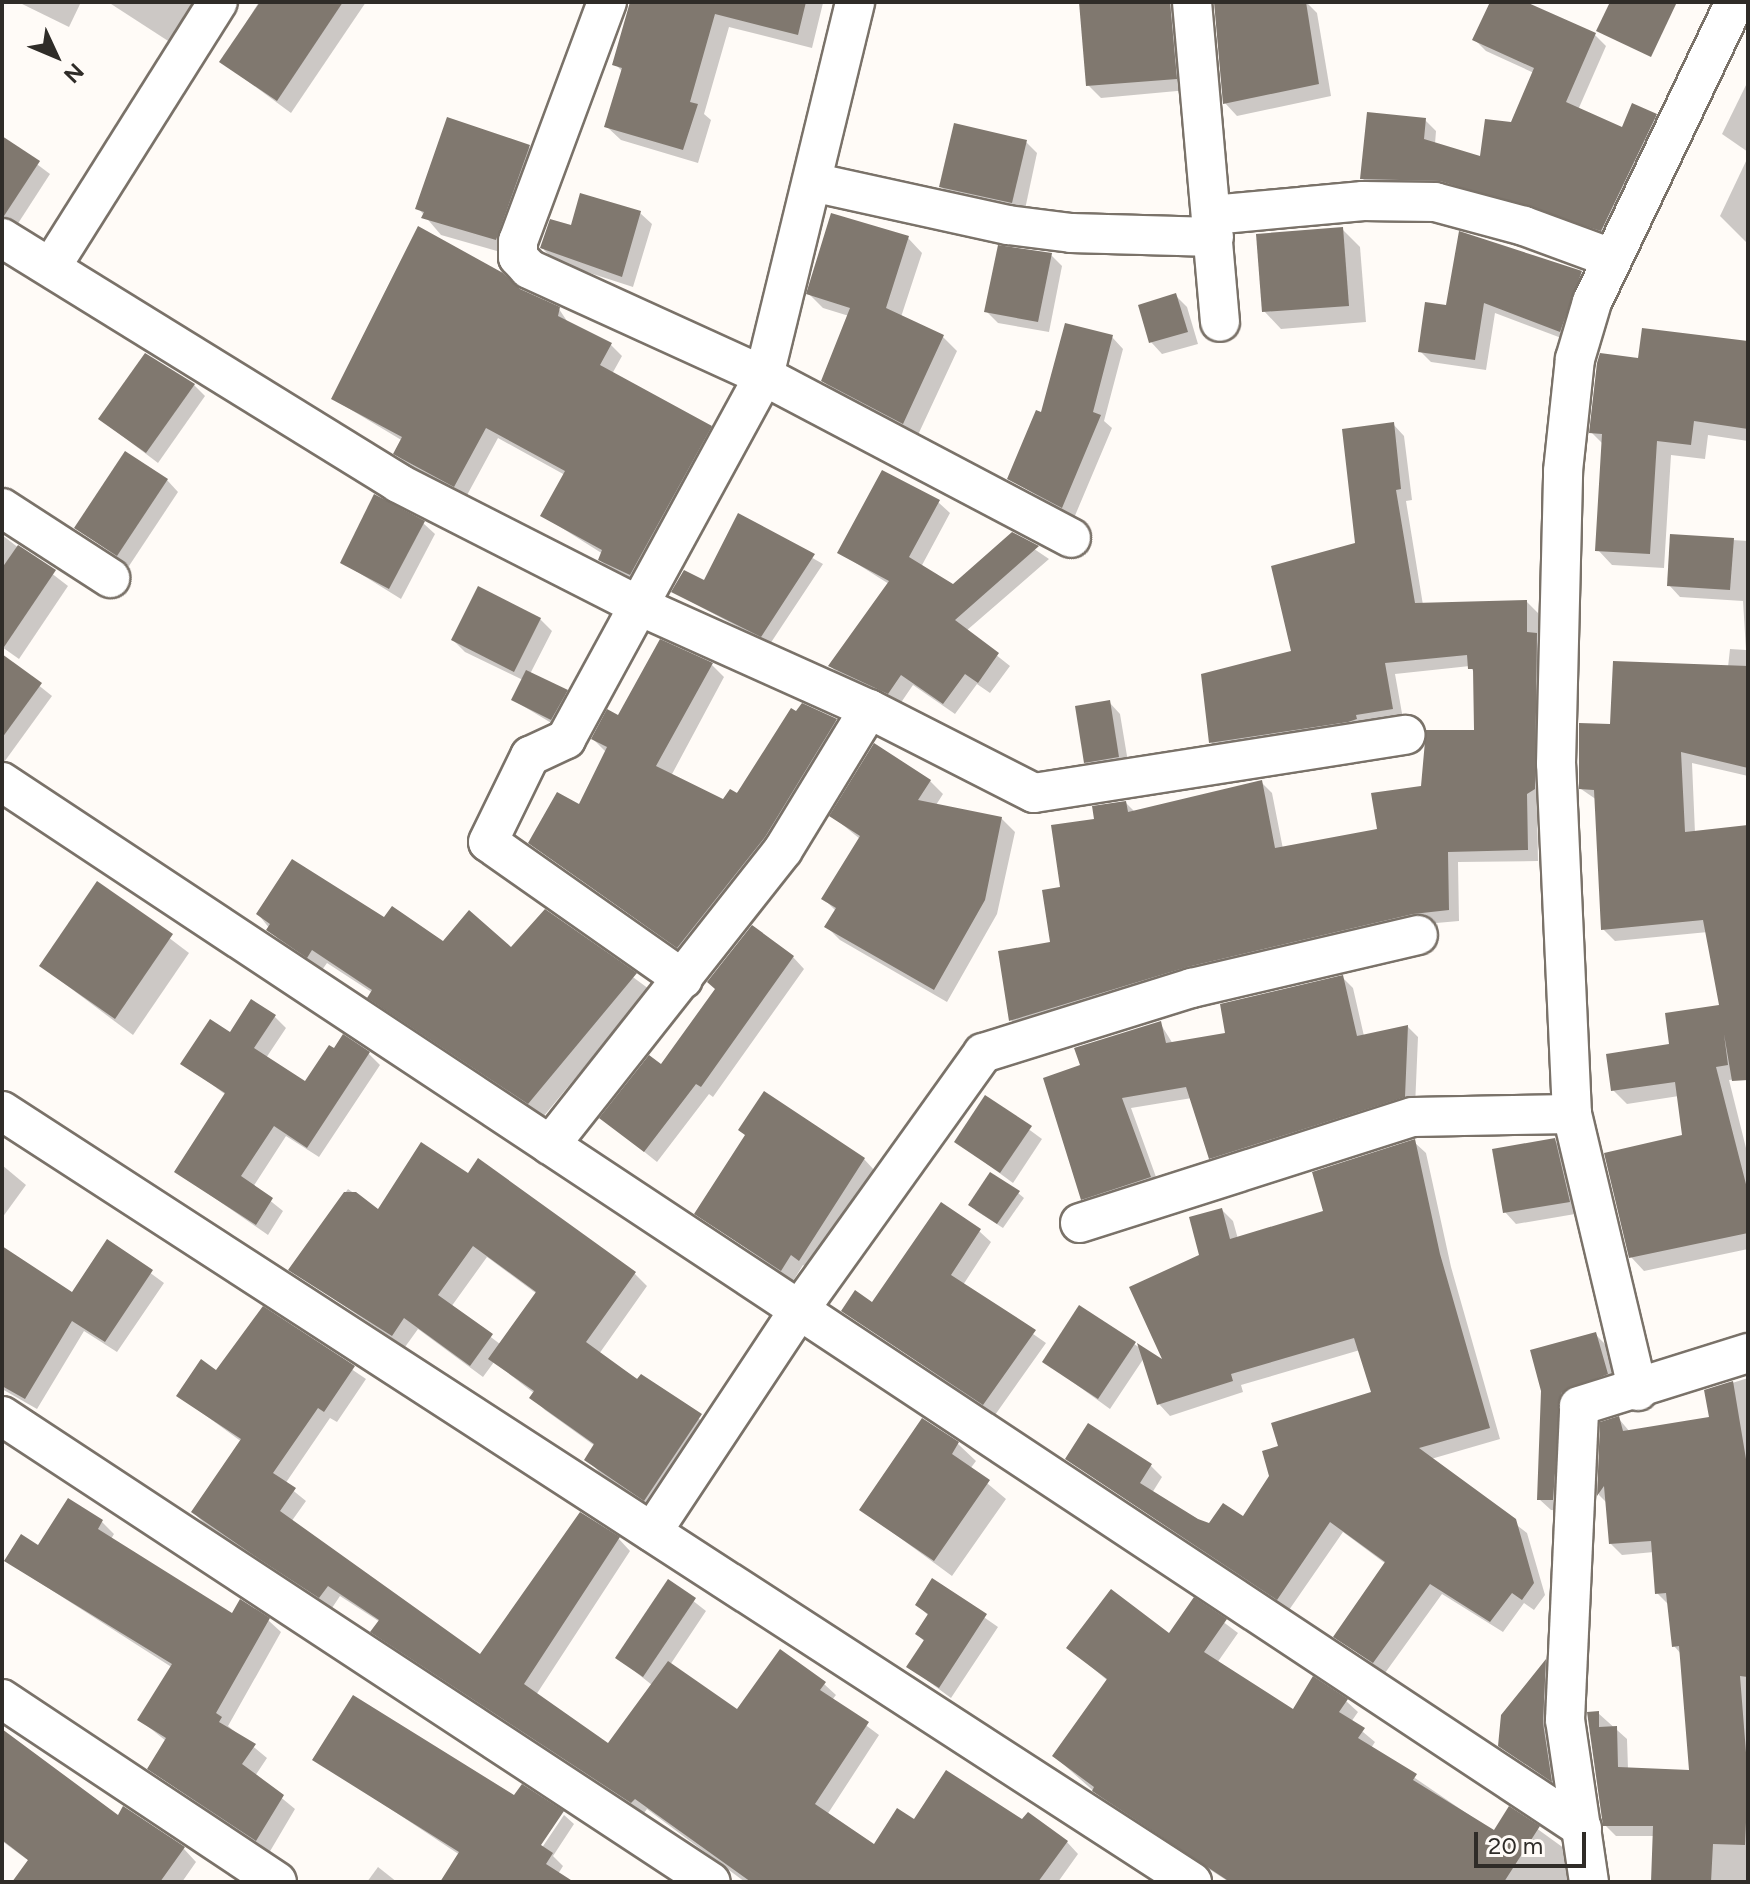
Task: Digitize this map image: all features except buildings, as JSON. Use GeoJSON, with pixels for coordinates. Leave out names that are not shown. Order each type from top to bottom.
{"type":"FeatureCollection","features":[{"type":"Feature","properties":{"kind":"street"},"geometry":{"type":"LineString","coordinates":[[51,267],[218,2]]}},
{"type":"Feature","properties":{"kind":"street"},"geometry":{"type":"LineString","coordinates":[[607,2],[518,241],[518,257],[529,269],[764,376],[1071,538]]}},
{"type":"Feature","properties":{"kind":"street"},"geometry":{"type":"LineString","coordinates":[[683,979],[488,842],[530,756],[566,739],[635,604],[764,376],[855,2]]}},
{"type":"Feature","properties":{"kind":"street"},"geometry":{"type":"LineString","coordinates":[[1192,2],[1220,322]]}},
{"type":"Feature","properties":{"kind":"street"},"geometry":{"type":"LineString","coordinates":[[1638,1391],[1572,1114],[1556,764],[1563,471],[1575,359],[1611,258],[1735,2]]}},
{"type":"Feature","properties":{"kind":"street"},"geometry":{"type":"LineString","coordinates":[[812,182],[1008,225],[1071,233],[1213,226],[1363,201],[1435,202],[1524,226],[1611,258]]}},
{"type":"Feature","properties":{"kind":"street"},"geometry":{"type":"LineString","coordinates":[[2,238],[398,483],[635,604],[869,709],[1034,793],[1405,735]]}},
{"type":"Feature","properties":{"kind":"street"},"geometry":{"type":"LineString","coordinates":[[2,508],[110,578]]}},
{"type":"Feature","properties":{"kind":"street"},"geometry":{"type":"LineString","coordinates":[[550,1145],[783,850],[869,709]]}},
{"type":"Feature","properties":{"kind":"street"},"geometry":{"type":"LineString","coordinates":[[2,782],[1582,1828]]}},
{"type":"Feature","properties":{"kind":"street"},"geometry":{"type":"LineString","coordinates":[[652,1532],[799,1310],[983,1053],[1192,988],[1418,935]]}},
{"type":"Feature","properties":{"kind":"street"},"geometry":{"type":"LineString","coordinates":[[2,1111],[1192,1882]]}},
{"type":"Feature","properties":{"kind":"street"},"geometry":{"type":"LineString","coordinates":[[1080,1223],[1413,1117],[1572,1114]]}},
{"type":"Feature","properties":{"kind":"street"},"geometry":{"type":"LineString","coordinates":[[1589,1882],[1565,1720],[1579,1406],[1638,1391],[1748,1353]]}},
{"type":"Feature","properties":{"kind":"street"},"geometry":{"type":"LineString","coordinates":[[2,1416],[711,1882]]}},
{"type":"Feature","properties":{"kind":"street"},"geometry":{"type":"LineString","coordinates":[[2,1699],[277,1882]]}}]}
